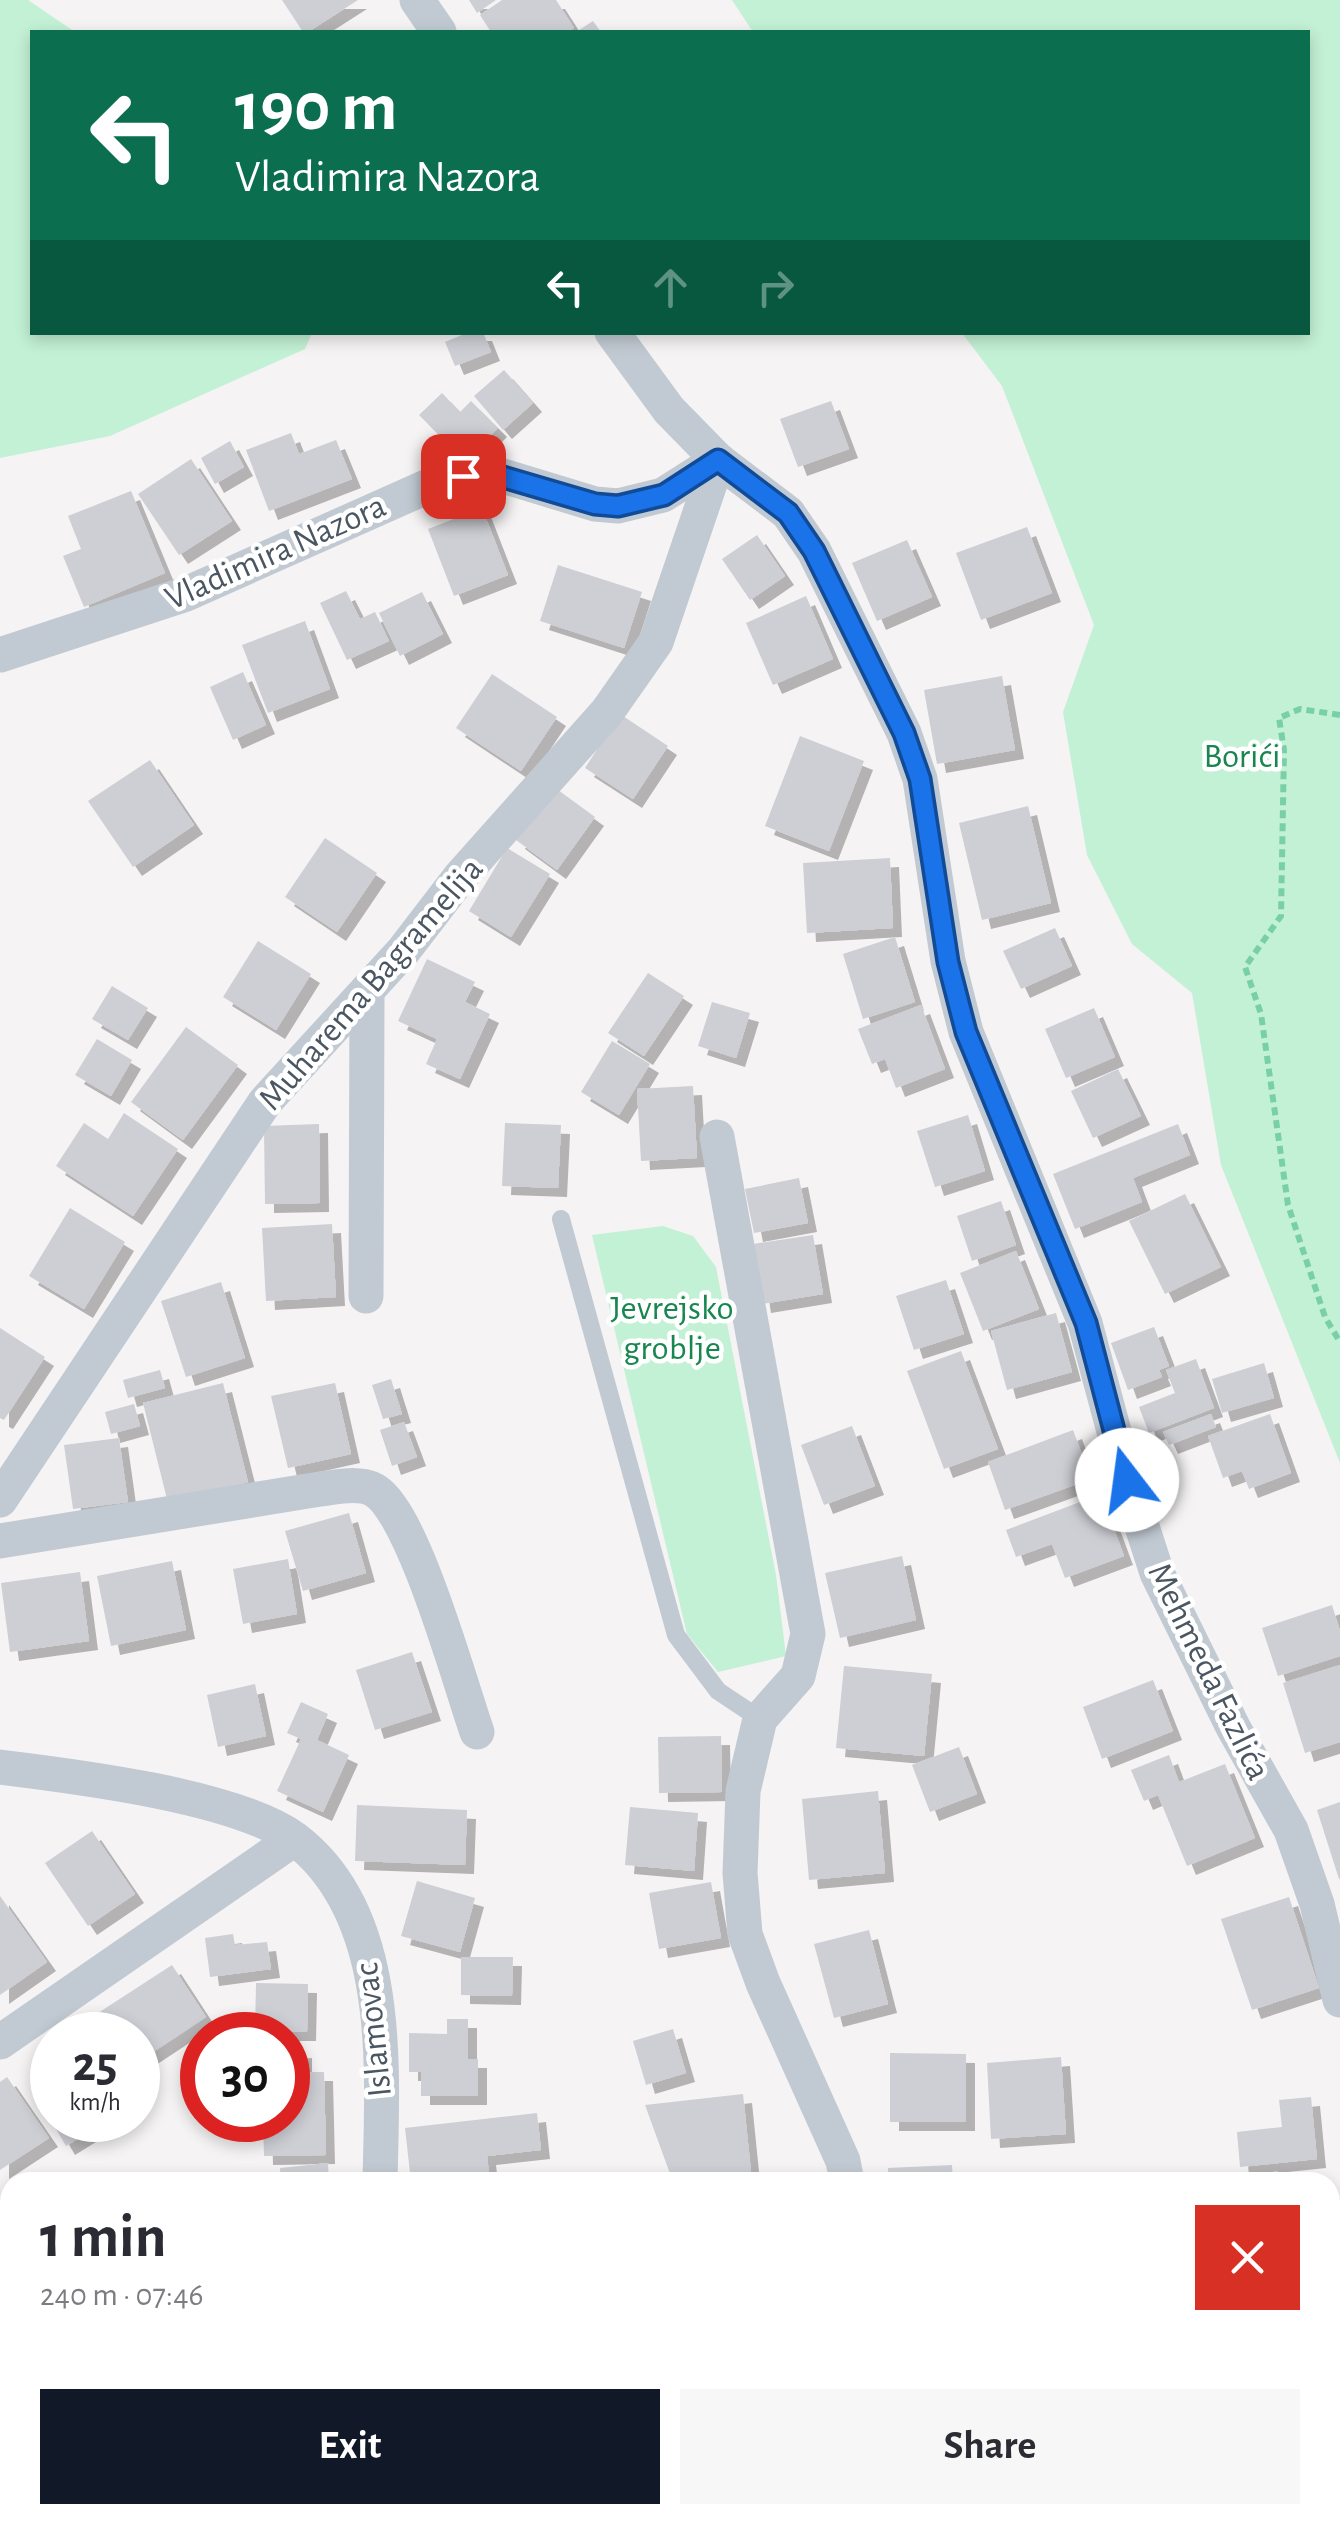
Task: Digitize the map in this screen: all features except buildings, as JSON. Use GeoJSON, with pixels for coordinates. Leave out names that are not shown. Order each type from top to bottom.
{"type":"FeatureCollection","features":[{"type":"Feature","properties":{"kind":"street"},"geometry":{"type":"LineString","coordinates":[[416,0],[438,30]]}},
{"type":"Feature","properties":{"kind":"street","name":"Mehmeda Fazlića"},"geometry":{"type":"LineString","coordinates":[[614,335],[669,410],[718,460],[788,513],[814,551],[904,733],[920,779],[948,962],[966,1032],[1086,1323],[1127,1480],[1157,1573],[1233,1727],[1291,1830],[1317,1904],[1340,2000]]}},
{"type":"Feature","properties":{"kind":"street","name":"Vladimira Nazora"},"geometry":{"type":"LineString","coordinates":[[0,656],[186,594],[433,484],[493,474],[595,504],[618,506],[664,495],[718,460]]}},
{"type":"Feature","properties":{"kind":"street","name":"Muharema Bagramelija"},"geometry":{"type":"LineString","coordinates":[[0,1500],[265,1102],[366,992],[460,877],[607,712],[656,642],[718,460]]}},
{"type":"Feature","properties":{"kind":"street"},"geometry":{"type":"LineString","coordinates":[[366,992],[366,1296]]}},
{"type":"Feature","properties":{"kind":"street"},"geometry":{"type":"LineString","coordinates":[[717,1137],[808,1634],[798,1676],[760,1719],[743,1791],[740,1873],[745,1934],[846,2172]]}},
{"type":"Feature","properties":{"kind":"street"},"geometry":{"type":"LineString","coordinates":[[0,1542],[320,1489],[357,1486],[374,1490],[405,1524],[477,1732]]}},
{"type":"Feature","properties":{"kind":"street"},"geometry":{"type":"LineString","coordinates":[[0,1767],[80,1776],[172,1796],[233,1812],[294,1839]]}},
{"type":"Feature","properties":{"kind":"street"},"geometry":{"type":"LineString","coordinates":[[0,2042],[294,1839]]}},
{"type":"Feature","properties":{"kind":"street","name":"Islamovac"},"geometry":{"type":"LineString","coordinates":[[294,1839],[326,1874],[357,1925],[375,1987],[382,2052],[380,2172]]}},
{"type":"Feature","properties":{"kind":"lane"},"geometry":{"type":"LineString","coordinates":[[561,1219],[676,1635],[718,1691],[760,1719]]}},
{"type":"Feature","properties":{"kind":"path"},"geometry":{"type":"LineString","coordinates":[[1340,715],[1300,709],[1279,718],[1284,765],[1281,916],[1245,967],[1261,1014],[1288,1204],[1324,1316],[1340,1342]]}},
{"type":"Feature","properties":{"kind":"green space"},"geometry":{"type":"Polygon","coordinates":[[[0,0],[28,0],[72,30],[30,30],[30,335],[311,335],[305,349],[110,436],[0,458],[0,0]]]}},
{"type":"Feature","properties":{"kind":"green space","name":"Borići"},"geometry":{"type":"Polygon","coordinates":[[[732,0],[1340,0],[1340,1463],[1221,1165],[1192,993],[1132,944],[1087,855],[1063,712],[1094,625],[1002,386],[964,335],[1310,335],[1310,30],[752,30],[732,0]]]}},
{"type":"Feature","properties":{"kind":"green space","name":"Jevrejsko groblje"},"geometry":{"type":"Polygon","coordinates":[[[663,1226],[693,1236],[716,1267],[776,1575],[786,1656],[718,1672],[687,1634],[592,1235],[663,1226]]]}},
{"type":"Feature","properties":{"kind":"route"},"geometry":{"type":"LineString","coordinates":[[463,476],[493,474],[595,504],[618,506],[644,503],[664,495],[718,460],[788,513],[814,551],[904,733],[920,779],[948,962],[966,1032],[1086,1323],[1127,1480]]}}]}
